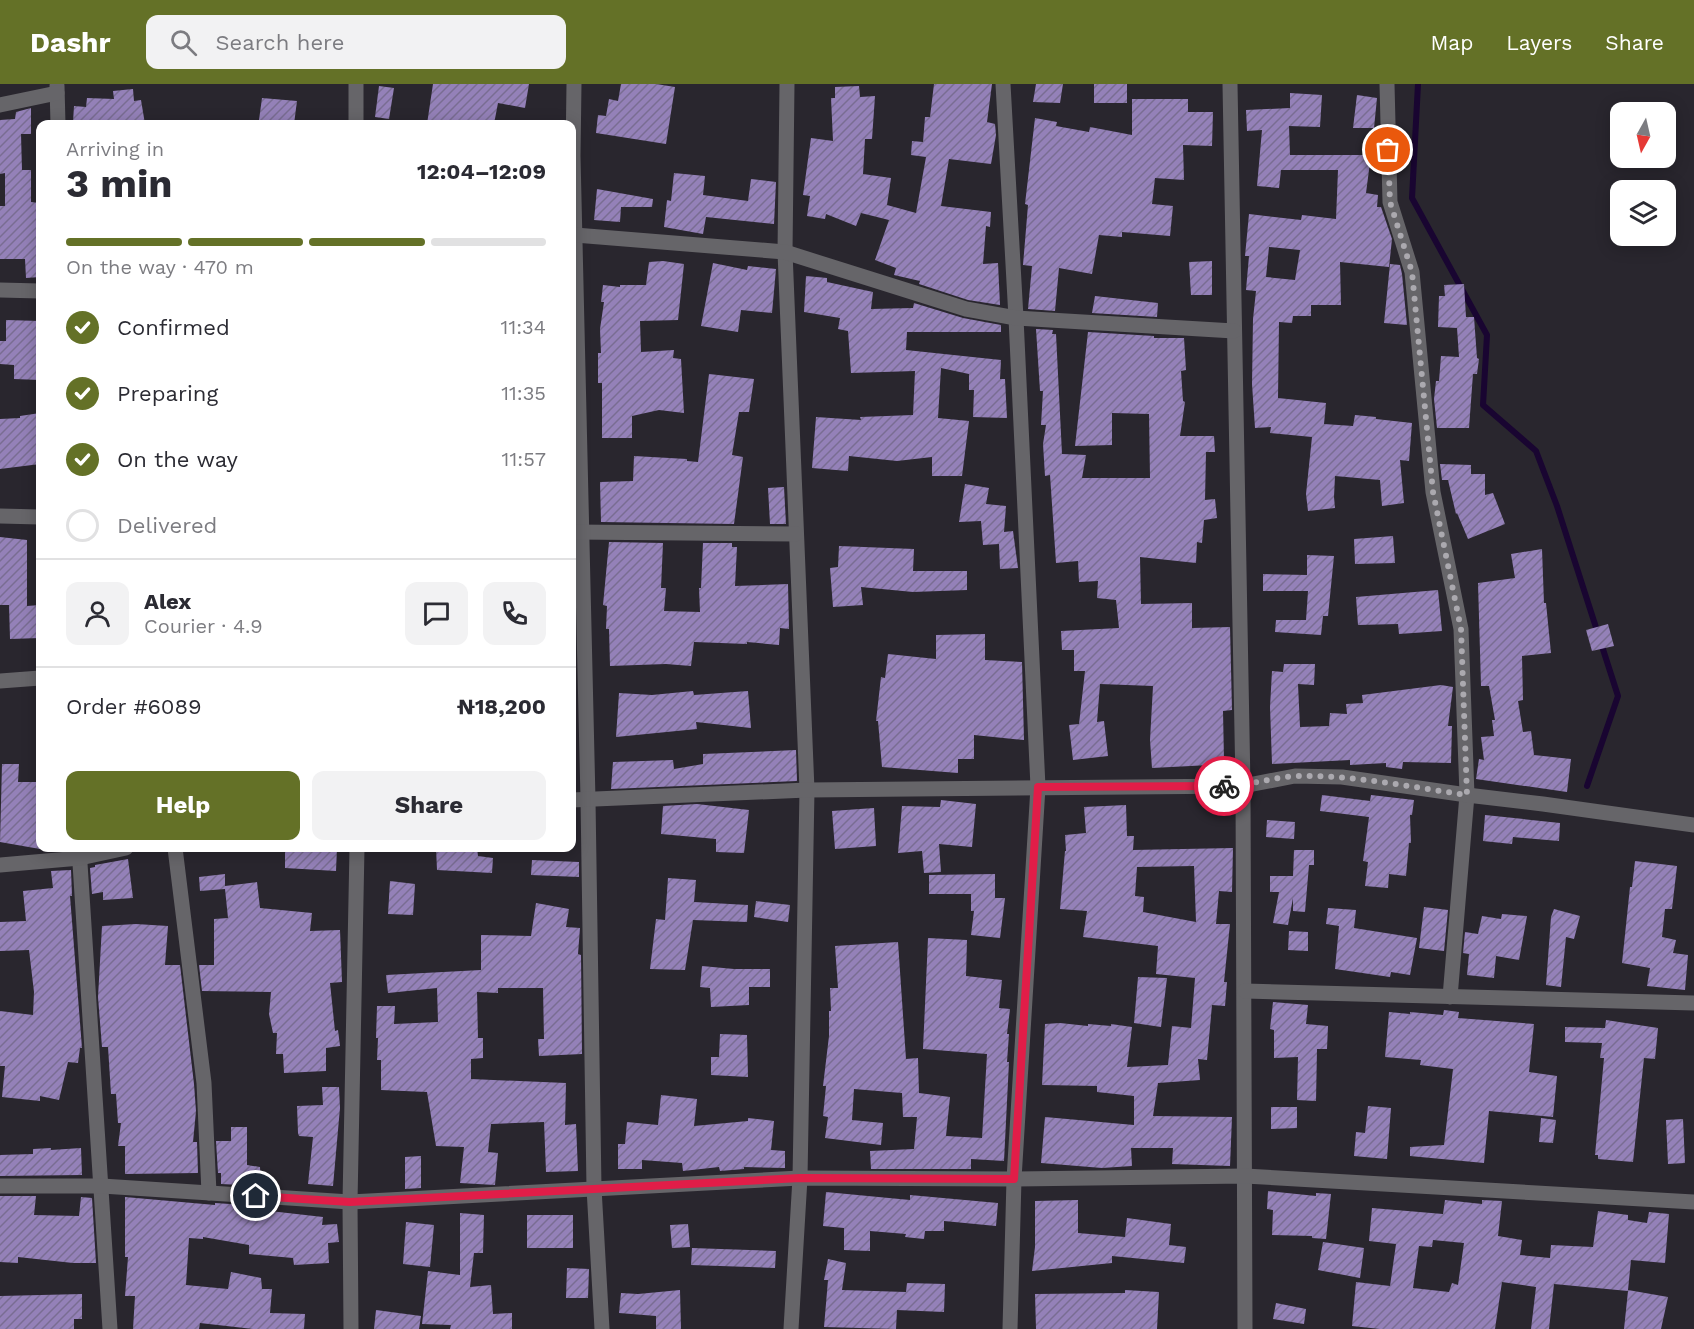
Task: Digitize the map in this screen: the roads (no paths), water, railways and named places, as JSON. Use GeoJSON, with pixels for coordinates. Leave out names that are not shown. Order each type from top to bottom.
{"type":"FeatureCollection","features":[{"type":"Feature","properties":{"kind":"street"},"geometry":{"type":"LineString","coordinates":[[356,84],[356,120]]}},
{"type":"Feature","properties":{"kind":"street"},"geometry":{"type":"LineString","coordinates":[[574,84],[574,120]]}},
{"type":"Feature","properties":{"kind":"street"},"geometry":{"type":"LineString","coordinates":[[788,84],[784,252],[807,790],[800,1178],[791,1329]]}},
{"type":"Feature","properties":{"kind":"street"},"geometry":{"type":"LineString","coordinates":[[1003,84],[1038,787],[1014,1179],[1010,1329]]}},
{"type":"Feature","properties":{"kind":"street"},"geometry":{"type":"LineString","coordinates":[[1230,84],[1243,786],[1245,1329]]}},
{"type":"Feature","properties":{"kind":"street"},"geometry":{"type":"LineString","coordinates":[[1388,84],[1390,202],[1412,272],[1433,492],[1461,629],[1467,795],[1450,997]]}},
{"type":"Feature","properties":{"kind":"street"},"geometry":{"type":"LineString","coordinates":[[0,105],[57,88],[58,120]]}},
{"type":"Feature","properties":{"kind":"street"},"geometry":{"type":"LineString","coordinates":[[576,235],[784,252],[966,309],[1016,318],[1234,331]]}},
{"type":"Feature","properties":{"kind":"street"},"geometry":{"type":"LineString","coordinates":[[0,290],[36,291]]}},
{"type":"Feature","properties":{"kind":"street"},"geometry":{"type":"LineString","coordinates":[[576,465],[588,800],[594,1188],[602,1329]]}},
{"type":"Feature","properties":{"kind":"street"},"geometry":{"type":"LineString","coordinates":[[0,516],[36,517]]}},
{"type":"Feature","properties":{"kind":"street"},"geometry":{"type":"LineString","coordinates":[[577,532],[796,534]]}},
{"type":"Feature","properties":{"kind":"street"},"geometry":{"type":"LineString","coordinates":[[0,681],[36,678]]}},
{"type":"Feature","properties":{"kind":"street"},"geometry":{"type":"LineString","coordinates":[[576,800],[807,790],[1243,786],[1295,776],[1342,777],[1694,825]]}},
{"type":"Feature","properties":{"kind":"street"},"geometry":{"type":"LineString","coordinates":[[175,852],[204,1083],[209,1192]]}},
{"type":"Feature","properties":{"kind":"street"},"geometry":{"type":"LineString","coordinates":[[351,1329],[350,1202],[357,852]]}},
{"type":"Feature","properties":{"kind":"street"},"geometry":{"type":"LineString","coordinates":[[0,865],[79,853],[110,1329]]}},
{"type":"Feature","properties":{"kind":"street"},"geometry":{"type":"LineString","coordinates":[[1245,991],[1694,1003]]}},
{"type":"Feature","properties":{"kind":"street"},"geometry":{"type":"LineString","coordinates":[[0,1186],[102,1186],[350,1202],[800,1178],[1014,1179],[1245,1176],[1694,1202]]}},
{"type":"Feature","properties":{"kind":"waterway"},"geometry":{"type":"LineString","coordinates":[[1418,84],[1412,198],[1487,335],[1483,405],[1536,451],[1557,506],[1618,696],[1587,786]]}}]}
